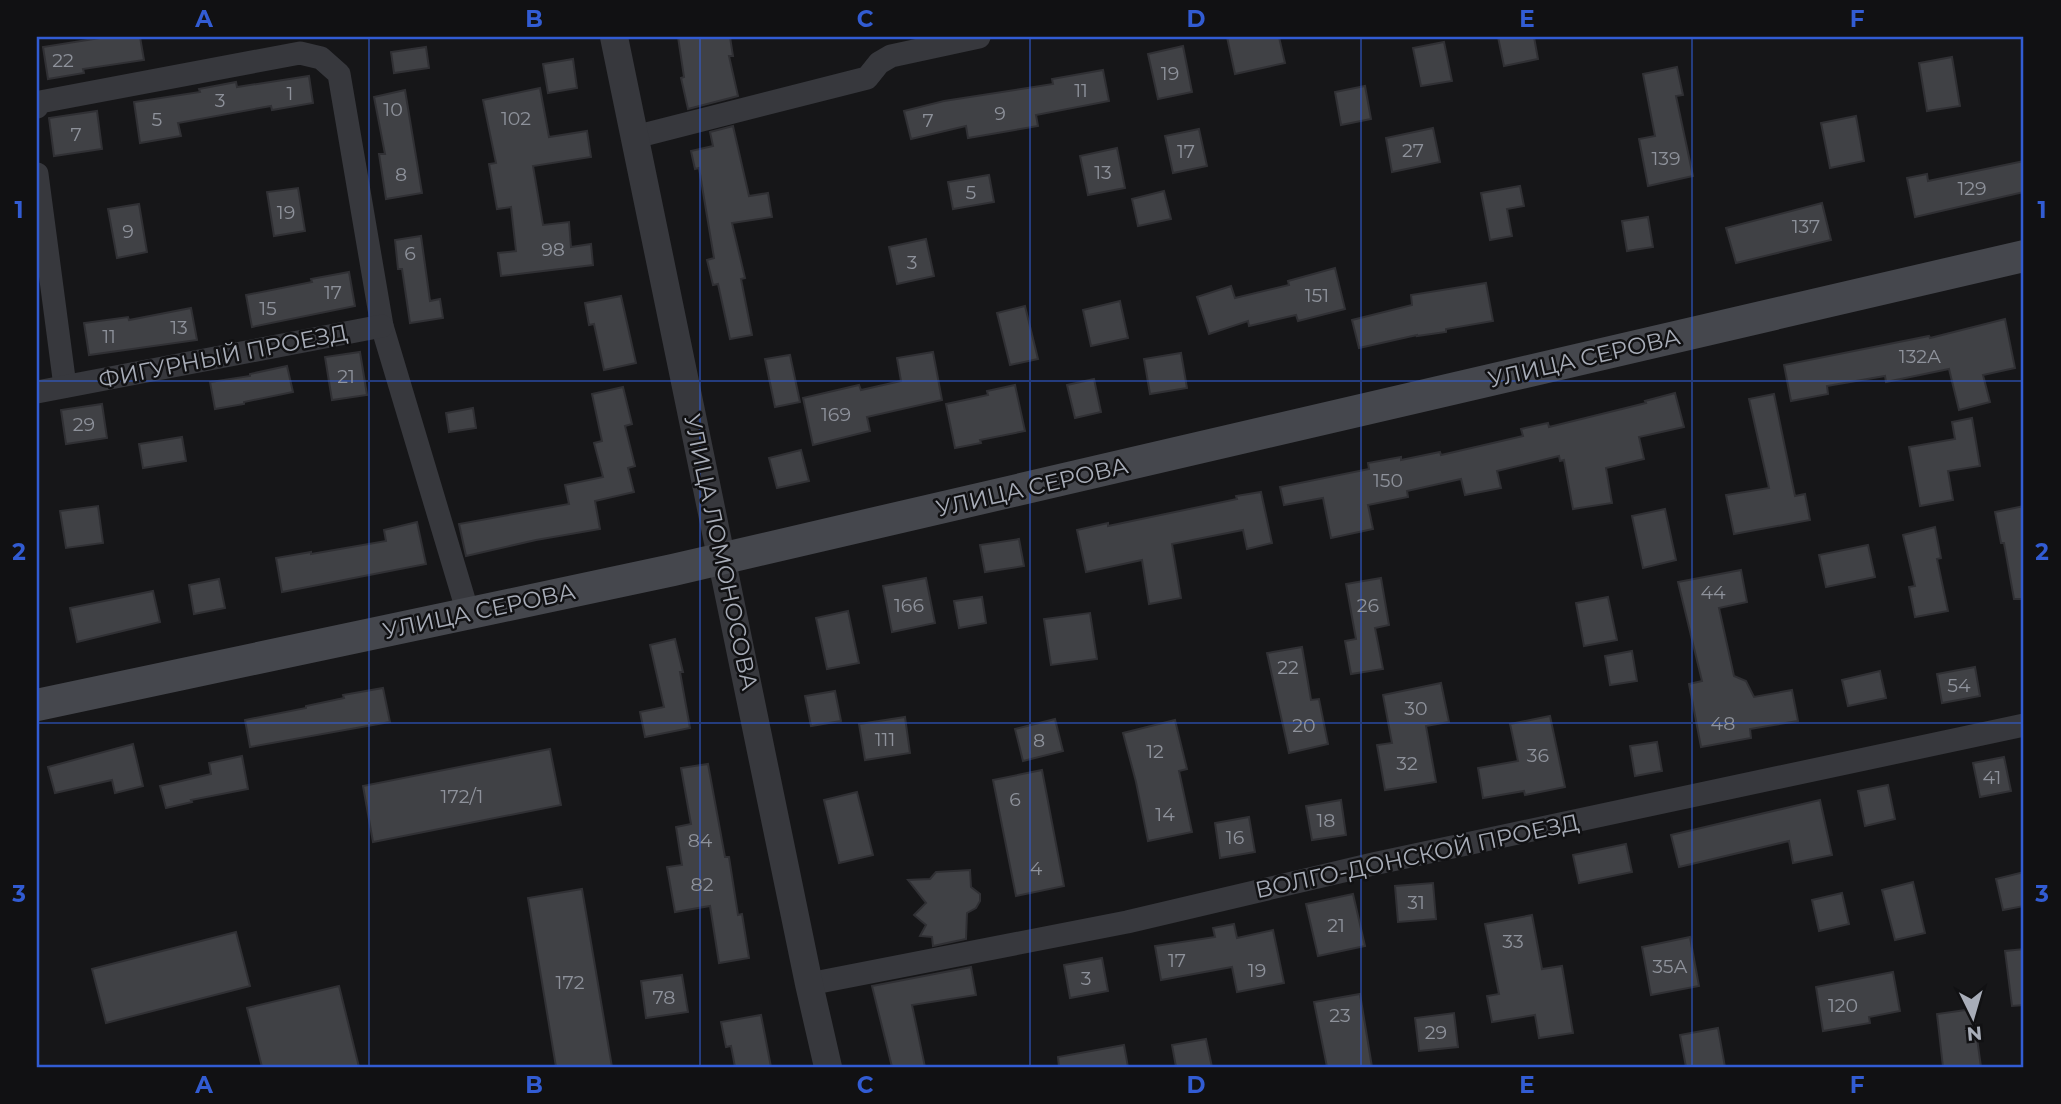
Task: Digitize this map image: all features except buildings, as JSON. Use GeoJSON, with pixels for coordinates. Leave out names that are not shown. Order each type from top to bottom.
{"type":"FeatureCollection","features":[{"type":"Feature","properties":{"kind":"main road","name":"УЛИЦА СЕРОВА"},"geometry":{"type":"LineString","coordinates":[[37,705],[723,559],[2024,256]]}},
{"type":"Feature","properties":{"kind":"street","name":"УЛИЦА ЛОМОНОСОВА"},"geometry":{"type":"LineString","coordinates":[[614,37],[828,1067]]}},
{"type":"Feature","properties":{"kind":"street"},"geometry":{"type":"LineString","coordinates":[[635,137],[867,78],[879,63],[891,56],[979,37]]}},
{"type":"Feature","properties":{"kind":"street"},"geometry":{"type":"LineString","coordinates":[[37,107],[40,102],[300,53],[321,58],[340,74],[382,326],[468,613]]}},
{"type":"Feature","properties":{"kind":"street","name":"ФИГУРНЫЙ ПРОЕЗД"},"geometry":{"type":"LineString","coordinates":[[37,174],[65,386]]}},
{"type":"Feature","properties":{"kind":"street","name":"ФИГУРНЫЙ ПРОЕЗД"},"geometry":{"type":"LineString","coordinates":[[37,392],[382,326]]}},
{"type":"Feature","properties":{"kind":"street","name":"ВОЛГО-ДОНСКОЙ ПРОЕЗД"},"geometry":{"type":"LineString","coordinates":[[809,984],[1127,922],[1373,864],[2024,725]]}}]}
